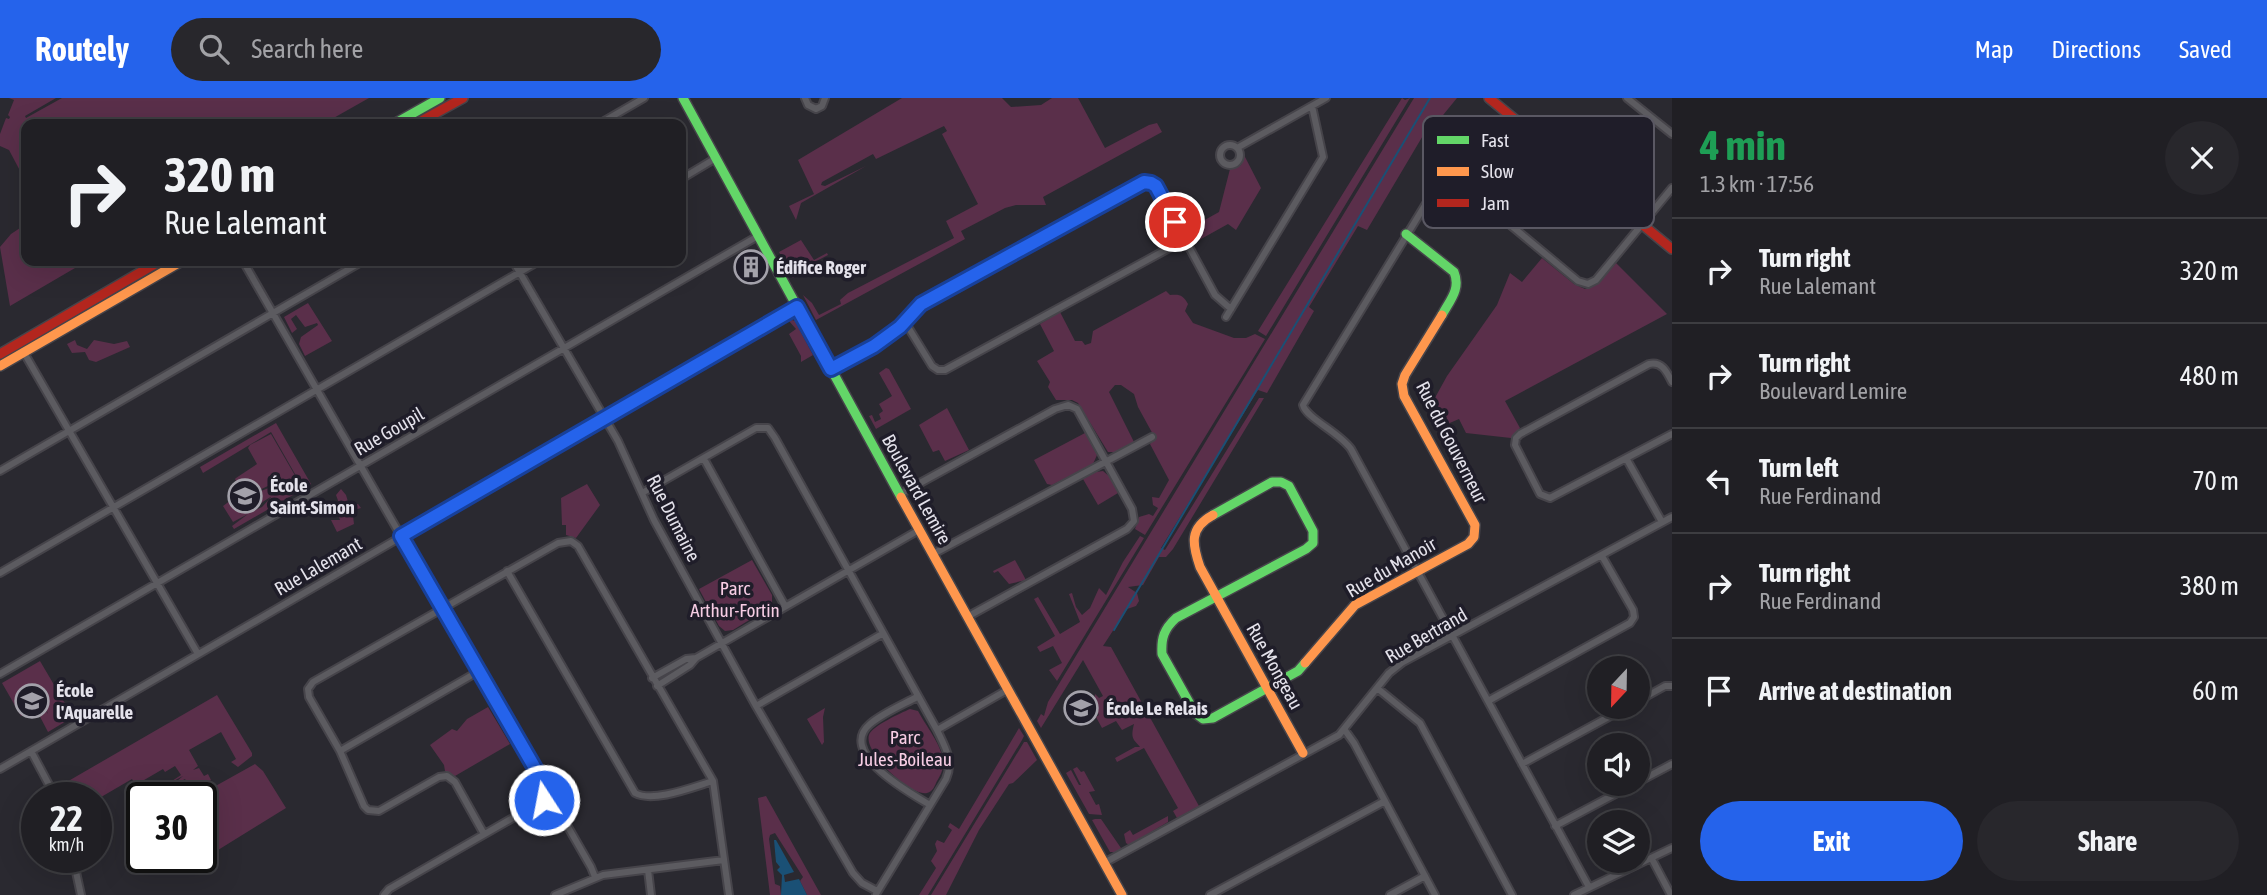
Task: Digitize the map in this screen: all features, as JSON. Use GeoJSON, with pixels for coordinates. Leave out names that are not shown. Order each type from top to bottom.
{"type":"FeatureCollection","features":[{"type":"Feature","properties":{"kind":"street"},"geometry":{"type":"LineString","coordinates":[[403,119],[440,98]]}},
{"type":"Feature","properties":{"kind":"street"},"geometry":{"type":"LineString","coordinates":[[433,119],[463,98]]}},
{"type":"Feature","properties":{"kind":"street"},"geometry":{"type":"LineString","coordinates":[[608,119],[644,98]]}},
{"type":"Feature","properties":{"kind":"street","name":"Boulevard Lemire"},"geometry":{"type":"LineString","coordinates":[[683,98],[1122,895]]}},
{"type":"Feature","properties":{"kind":"street"},"geometry":{"type":"LineString","coordinates":[[805,98],[808,105],[817,109],[822,106],[825,98]]}},
{"type":"Feature","properties":{"kind":"street"},"geometry":{"type":"LineString","coordinates":[[1237,148],[1326,98]]}},
{"type":"Feature","properties":{"kind":"street"},"geometry":{"type":"LineString","coordinates":[[1489,98],[1511,116]]}},
{"type":"Feature","properties":{"kind":"street"},"geometry":{"type":"LineString","coordinates":[[1628,98],[1650,116]]}},
{"type":"Feature","properties":{"kind":"street"},"geometry":{"type":"LineString","coordinates":[[1226,317],[1323,157],[1312,106]]}},
{"type":"Feature","properties":{"kind":"street"},"geometry":{"type":"LineString","coordinates":[[425,107],[431,119]]}},
{"type":"Feature","properties":{"kind":"street"},"geometry":{"type":"LineString","coordinates":[[1654,119],[1672,134]]}},
{"type":"Feature","properties":{"kind":"street"},"geometry":{"type":"LineString","coordinates":[[686,176],[716,158]]}},
{"type":"Feature","properties":{"kind":"street"},"geometry":{"type":"LineString","coordinates":[[831,369],[874,346],[905,322],[921,304],[1144,182],[1156,186],[1215,295],[1231,309]]}},
{"type":"Feature","properties":{"kind":"street"},"geometry":{"type":"LineString","coordinates":[[1654,210],[1672,188]]}},
{"type":"Feature","properties":{"kind":"street"},"geometry":{"type":"LineString","coordinates":[[1423,206],[1303,407],[1307,414],[1337,433],[1349,446],[1589,887]]}},
{"type":"Feature","properties":{"kind":"street"},"geometry":{"type":"LineString","coordinates":[[1513,228],[1578,281],[1588,284],[1596,281],[1639,228]]}},
{"type":"Feature","properties":{"kind":"street"},"geometry":{"type":"LineString","coordinates":[[1647,228],[1672,249]]}},
{"type":"Feature","properties":{"kind":"street","name":"Rue du Gouverneur"},"geometry":{"type":"LineString","coordinates":[[1406,234],[1454,272],[1458,281],[1456,291],[1405,375],[1402,388],[1475,525],[1475,537]]}},
{"type":"Feature","properties":{"kind":"street","name":"Rue Goupil"},"geometry":{"type":"LineString","coordinates":[[0,674],[758,236]]}},
{"type":"Feature","properties":{"kind":"street"},"geometry":{"type":"LineString","coordinates":[[905,322],[932,366],[944,370],[1184,240]]}},
{"type":"Feature","properties":{"kind":"street"},"geometry":{"type":"LineString","coordinates":[[0,366],[22,347],[152,266]]}},
{"type":"Feature","properties":{"kind":"street"},"geometry":{"type":"LineString","coordinates":[[159,266],[161,273]]}},
{"type":"Feature","properties":{"kind":"street"},"geometry":{"type":"LineString","coordinates":[[0,354],[22,347],[173,266]]}},
{"type":"Feature","properties":{"kind":"street"},"geometry":{"type":"LineString","coordinates":[[246,266],[444,608],[595,877]]}},
{"type":"Feature","properties":{"kind":"street"},"geometry":{"type":"LineString","coordinates":[[0,471],[354,266]]}},
{"type":"Feature","properties":{"kind":"street","name":"Rue Dumaine"},"geometry":{"type":"LineString","coordinates":[[516,266],[605,418],[654,520],[756,706],[853,873],[876,893]]}},
{"type":"Feature","properties":{"kind":"street"},"geometry":{"type":"LineString","coordinates":[[0,573],[530,266]]}},
{"type":"Feature","properties":{"kind":"street","name":"Rue Lalemant"},"geometry":{"type":"LineString","coordinates":[[0,769],[797,307]]}},
{"type":"Feature","properties":{"kind":"street"},"geometry":{"type":"LineString","coordinates":[[22,347],[68,432],[198,654]]}},
{"type":"Feature","properties":{"kind":"street"},"geometry":{"type":"LineString","coordinates":[[1672,382],[1662,366],[1649,364],[1520,434],[1515,441],[1521,459],[1539,491],[1546,498],[1555,497],[1672,434]]}},
{"type":"Feature","properties":{"kind":"street"},"geometry":{"type":"LineString","coordinates":[[900,494],[1062,405],[1072,405],[1077,409],[1133,511],[1134,521],[1131,526],[967,617]]}},
{"type":"Feature","properties":{"kind":"street"},"geometry":{"type":"LineString","coordinates":[[642,493],[756,428],[765,427],[775,438],[948,754],[950,764],[946,779],[876,893]]}},
{"type":"Feature","properties":{"kind":"street"},"geometry":{"type":"LineString","coordinates":[[933,554],[1152,437]]}},
{"type":"Feature","properties":{"kind":"street"},"geometry":{"type":"LineString","coordinates":[[1626,458],[1662,522]]}},
{"type":"Feature","properties":{"kind":"street"},"geometry":{"type":"LineString","coordinates":[[704,459],[785,606]]}},
{"type":"Feature","properties":{"kind":"street"},"geometry":{"type":"LineString","coordinates":[[1272,482],[1286,483],[1313,531],[1312,543],[1306,549],[1216,597],[1198,562],[1194,537],[1196,526],[1272,482]]}},
{"type":"Feature","properties":{"kind":"street","name":"Rue Bertrand"},"geometry":{"type":"LineString","coordinates":[[1104,863],[1339,735],[1389,673],[1403,662],[1672,517]]}},
{"type":"Feature","properties":{"kind":"street"},"geometry":{"type":"LineString","coordinates":[[657,686],[721,643],[919,530]]}},
{"type":"Feature","properties":{"kind":"street","name":"Rue du Manoir"},"geometry":{"type":"LineString","coordinates":[[1216,597],[1172,621],[1164,629],[1161,639],[1162,653],[1195,713],[1205,719],[1213,718],[1298,671],[1353,607],[1468,544],[1475,537]]}},
{"type":"Feature","properties":{"kind":"street"},"geometry":{"type":"LineString","coordinates":[[484,834],[455,782],[448,776],[439,777],[379,811],[368,810],[340,751],[309,697],[308,689],[311,684],[565,540],[573,542],[713,781],[729,895]]}},
{"type":"Feature","properties":{"kind":"street"},"geometry":{"type":"LineString","coordinates":[[1488,701],[1630,623],[1634,617],[1633,610],[1602,556]]}},
{"type":"Feature","properties":{"kind":"street"},"geometry":{"type":"LineString","coordinates":[[507,571],[635,793],[646,797],[666,794],[713,781]]}},
{"type":"Feature","properties":{"kind":"street","name":"Rue Mongeau"},"geometry":{"type":"LineString","coordinates":[[1216,597],[1303,753]]}},
{"type":"Feature","properties":{"kind":"street"},"geometry":{"type":"LineString","coordinates":[[756,706],[882,634]]}},
{"type":"Feature","properties":{"kind":"street"},"geometry":{"type":"LineString","coordinates":[[652,678],[686,659],[696,658]]}},
{"type":"Feature","properties":{"kind":"street"},"geometry":{"type":"LineString","coordinates":[[340,751],[479,671]]}},
{"type":"Feature","properties":{"kind":"street"},"geometry":{"type":"LineString","coordinates":[[1650,694],[1665,686],[1672,686]]}},
{"type":"Feature","properties":{"kind":"street"},"geometry":{"type":"LineString","coordinates":[[1377,688],[1420,723],[1512,895]]}},
{"type":"Feature","properties":{"kind":"street"},"geometry":{"type":"LineString","coordinates":[[937,730],[1007,690]]}},
{"type":"Feature","properties":{"kind":"street"},"geometry":{"type":"LineString","coordinates":[[917,697],[870,724],[863,734],[862,743],[869,758],[884,776],[930,805]]}},
{"type":"Feature","properties":{"kind":"street"},"geometry":{"type":"LineString","coordinates":[[1522,764],[1605,719]]}},
{"type":"Feature","properties":{"kind":"street"},"geometry":{"type":"LineString","coordinates":[[1344,729],[1435,895]]}},
{"type":"Feature","properties":{"kind":"street"},"geometry":{"type":"LineString","coordinates":[[31,751],[47,782]]}},
{"type":"Feature","properties":{"kind":"street"},"geometry":{"type":"LineString","coordinates":[[1650,776],[1672,764]]}},
{"type":"Feature","properties":{"kind":"street"},"geometry":{"type":"LineString","coordinates":[[384,895],[390,889],[551,796]]}},
{"type":"Feature","properties":{"kind":"street"},"geometry":{"type":"LineString","coordinates":[[1555,826],[1612,796]]}},
{"type":"Feature","properties":{"kind":"street"},"geometry":{"type":"LineString","coordinates":[[1210,895],[1385,801]]}},
{"type":"Feature","properties":{"kind":"street"},"geometry":{"type":"LineString","coordinates":[[1574,895],[1672,848]]}},
{"type":"Feature","properties":{"kind":"street"},"geometry":{"type":"LineString","coordinates":[[1652,859],[1671,895]]}},
{"type":"Feature","properties":{"kind":"street"},"geometry":{"type":"LineString","coordinates":[[555,895],[595,877],[724,860]]}},
{"type":"Feature","properties":{"kind":"street"},"geometry":{"type":"LineString","coordinates":[[648,870],[651,895]]}},
{"type":"Feature","properties":{"kind":"street"},"geometry":{"type":"LineString","coordinates":[[76,873],[81,895]]}},
{"type":"Feature","properties":{"kind":"street"},"geometry":{"type":"LineString","coordinates":[[1390,895],[1425,876]]}},
{"type":"Feature","properties":{"kind":"green space"},"geometry":{"type":"Polygon","coordinates":[[[9,98],[56,98],[25,116],[26,118],[62,98],[369,98],[332,119],[21,119],[21,173],[9,150],[0,146],[0,134],[6,118],[10,117],[8,115],[14,100],[9,98]]]}},
{"type":"Feature","properties":{"kind":"green space"},"geometry":{"type":"Polygon","coordinates":[[[902,98],[1002,98],[1011,107],[1041,105],[1052,98],[1078,98],[1105,148],[1149,125],[1157,123],[1162,132],[1043,197],[1046,205],[1016,205],[1005,208],[961,231],[965,239],[816,320],[803,295],[819,315],[841,304],[840,300],[848,293],[954,238],[946,221],[978,204],[942,134],[947,131],[944,126],[876,159],[873,154],[822,182],[821,185],[825,186],[866,166],[801,203],[796,220],[789,206],[814,194],[798,160],[902,98]]]}},
{"type":"Feature","properties":{"kind":"green space"},"geometry":{"type":"Polygon","coordinates":[[[1402,98],[1410,98],[1266,336],[1258,331],[1402,98]]]}},
{"type":"Feature","properties":{"kind":"green space"},"geometry":{"type":"Polygon","coordinates":[[[1414,98],[1457,98],[1442,116],[1423,116],[1423,136],[1367,230],[1358,226],[1309,307],[1314,311],[1267,393],[1258,390],[1161,548],[1165,550],[1259,398],[1264,398],[1173,549],[1166,557],[1159,557],[1143,585],[1128,587],[1137,593],[1139,601],[1136,606],[1127,609],[1103,646],[1111,647],[1199,806],[1177,818],[1173,811],[1178,808],[1144,748],[1117,762],[1115,758],[1140,747],[1134,740],[1134,724],[1122,730],[1116,721],[1102,728],[1096,717],[1099,715],[1094,704],[1095,694],[1099,698],[1103,696],[1083,660],[1041,728],[1037,721],[1041,714],[1044,716],[1048,702],[1414,98]]]}},
{"type":"Feature","properties":{"kind":"green space"},"geometry":{"type":"Polygon","coordinates":[[[1244,155],[1261,188],[1236,230],[1228,224],[1192,244],[1185,231],[1219,212],[1230,169],[1241,165],[1244,155]]]}},
{"type":"Feature","properties":{"kind":"green space"},"geometry":{"type":"Polygon","coordinates":[[[21,227],[21,266],[78,266],[10,306],[0,247],[21,227]]]}},
{"type":"Feature","properties":{"kind":"green space"},"geometry":{"type":"Polygon","coordinates":[[[801,240],[814,260],[827,253],[828,255],[803,268],[793,278],[779,252],[801,240]]]}},
{"type":"Feature","properties":{"kind":"green space"},"geometry":{"type":"Polygon","coordinates":[[[1542,258],[1574,284],[1585,289],[1598,284],[1616,263],[1667,314],[1505,401],[1520,428],[1511,438],[1466,433],[1459,419],[1438,425],[1431,405],[1447,376],[1497,305],[1510,273],[1522,282],[1542,258]]]}},
{"type":"Feature","properties":{"kind":"green space"},"geometry":{"type":"Polygon","coordinates":[[[1166,291],[1184,299],[1188,304],[1185,311],[1193,323],[1234,338],[1246,338],[1255,334],[1265,339],[1145,535],[1135,529],[1139,517],[1149,514],[1153,516],[1158,508],[1153,505],[1152,497],[1159,498],[1169,480],[1150,444],[1155,438],[1134,394],[1121,385],[1115,385],[1109,392],[1134,442],[1115,452],[1108,452],[1078,403],[1072,400],[1056,400],[1048,387],[1050,382],[1037,361],[1054,351],[1040,324],[1060,312],[1075,341],[1082,341],[1085,345],[1091,343],[1093,331],[1166,291]]]}},
{"type":"Feature","properties":{"kind":"green space"},"geometry":{"type":"Polygon","coordinates":[[[308,303],[332,341],[305,356],[299,344],[301,337],[318,325],[317,323],[305,327],[296,315],[291,319],[297,329],[292,333],[284,317],[308,303]]]}},
{"type":"Feature","properties":{"kind":"green space"},"geometry":{"type":"Polygon","coordinates":[[[792,320],[813,355],[801,362],[801,356],[789,334],[796,329],[789,321],[792,320]]]}},
{"type":"Feature","properties":{"kind":"green space"},"geometry":{"type":"Polygon","coordinates":[[[75,340],[77,345],[87,349],[94,340],[114,344],[127,341],[130,347],[96,362],[89,360],[85,352],[72,353],[67,344],[75,340]]]}},
{"type":"Feature","properties":{"kind":"green space"},"geometry":{"type":"Polygon","coordinates":[[[886,368],[911,409],[876,429],[869,416],[872,415],[875,422],[881,419],[879,414],[883,411],[879,404],[892,396],[879,373],[886,368]]]}},
{"type":"Feature","properties":{"kind":"green space"},"geometry":{"type":"Polygon","coordinates":[[[947,408],[969,450],[945,461],[939,450],[933,452],[919,425],[947,408]]]}},
{"type":"Feature","properties":{"kind":"green space"},"geometry":{"type":"Polygon","coordinates":[[[276,423],[311,484],[305,488],[299,481],[271,432],[203,473],[200,467],[276,423]]]}},
{"type":"Feature","properties":{"kind":"green space"},"geometry":{"type":"Polygon","coordinates":[[[1085,433],[1097,455],[1093,464],[1052,485],[1047,484],[1034,460],[1085,433]]]}},
{"type":"Feature","properties":{"kind":"green space"},"geometry":{"type":"Polygon","coordinates":[[[271,434],[297,479],[293,489],[281,480],[255,492],[256,498],[250,501],[251,504],[246,501],[244,503],[248,510],[251,509],[261,502],[256,493],[281,481],[291,490],[274,496],[292,492],[293,495],[234,529],[232,526],[248,514],[233,522],[223,506],[242,492],[235,479],[257,464],[248,448],[250,445],[271,434]],[[271,497],[264,501],[249,513],[262,507],[271,497]]]}},
{"type":"Feature","properties":{"kind":"green space"},"geometry":{"type":"Polygon","coordinates":[[[1103,471],[1110,477],[1118,493],[1098,505],[1083,479],[1103,471]]]}},
{"type":"Feature","properties":{"kind":"green space"},"geometry":{"type":"Polygon","coordinates":[[[587,484],[600,505],[576,538],[566,535],[566,525],[562,525],[561,498],[587,484]]]}},
{"type":"Feature","properties":{"kind":"green space"},"geometry":{"type":"Polygon","coordinates":[[[341,489],[349,505],[358,504],[361,508],[354,510],[354,524],[337,532],[331,520],[340,520],[337,511],[340,506],[336,495],[341,489]]]}},
{"type":"Feature","properties":{"kind":"green space"},"geometry":{"type":"Polygon","coordinates":[[[1140,536],[1144,538],[1057,681],[1049,670],[1062,663],[1053,646],[1040,652],[1037,647],[1055,636],[1034,599],[1038,597],[1060,634],[1080,622],[1069,594],[1072,593],[1076,607],[1082,615],[1090,608],[1099,588],[1106,595],[1140,536]]]}},
{"type":"Feature","properties":{"kind":"green space","name":"Parc Arthur-Fortin"},"geometry":{"type":"Polygon","coordinates":[[[752,560],[772,595],[772,606],[733,630],[725,631],[719,626],[699,589],[752,560]]]}},
{"type":"Feature","properties":{"kind":"green space"},"geometry":{"type":"Polygon","coordinates":[[[1015,560],[1026,580],[1009,584],[998,571],[993,571],[1015,560]]]}},
{"type":"Feature","properties":{"kind":"green space"},"geometry":{"type":"Polygon","coordinates":[[[40,661],[73,717],[48,732],[36,709],[43,706],[48,714],[44,703],[21,716],[2,683],[40,661]]]}},
{"type":"Feature","properties":{"kind":"green space"},"geometry":{"type":"Polygon","coordinates":[[[217,695],[252,753],[252,756],[238,767],[231,762],[236,759],[221,732],[189,750],[198,766],[193,770],[199,768],[204,776],[208,774],[211,780],[208,782],[187,782],[185,779],[176,782],[183,776],[170,782],[181,775],[175,766],[165,772],[163,769],[141,782],[134,782],[132,779],[112,791],[112,782],[67,782],[217,695]]]}},
{"type":"Feature","properties":{"kind":"green space"},"geometry":{"type":"Polygon","coordinates":[[[488,707],[510,744],[455,776],[445,771],[444,765],[430,745],[452,729],[457,731],[467,719],[488,707]]]}},
{"type":"Feature","properties":{"kind":"green space"},"geometry":{"type":"Polygon","coordinates":[[[825,708],[824,742],[822,745],[807,719],[825,708]]]}},
{"type":"Feature","properties":{"kind":"green space","name":"Parc Jules-Boileau"},"geometry":{"type":"Polygon","coordinates":[[[910,709],[918,711],[942,754],[943,769],[932,790],[927,793],[900,781],[881,762],[869,743],[871,731],[910,709]]]}},
{"type":"Feature","properties":{"kind":"green space"},"geometry":{"type":"Polygon","coordinates":[[[1019,728],[1024,736],[1022,740],[928,895],[919,895],[936,868],[931,861],[937,851],[937,840],[944,843],[952,830],[948,827],[950,823],[959,829],[1019,728]]]}},
{"type":"Feature","properties":{"kind":"green space"},"geometry":{"type":"Polygon","coordinates":[[[1024,742],[1027,742],[1037,760],[1009,784],[979,830],[946,895],[931,895],[1024,742]]]}},
{"type":"Feature","properties":{"kind":"green space"},"geometry":{"type":"Polygon","coordinates":[[[255,764],[263,771],[286,808],[217,851],[217,785],[255,764]]]}},
{"type":"Feature","properties":{"kind":"green space"},"geometry":{"type":"Polygon","coordinates":[[[1077,767],[1081,772],[1084,771],[1095,791],[1089,792],[1096,805],[1099,804],[1102,815],[1089,814],[1066,773],[1071,770],[1081,785],[1073,769],[1077,767]]]}},
{"type":"Feature","properties":{"kind":"green space"},"geometry":{"type":"Polygon","coordinates":[[[766,796],[821,895],[807,895],[800,881],[803,877],[775,833],[770,835],[769,839],[775,884],[780,886],[781,895],[770,895],[758,798],[766,796]]]}},
{"type":"Feature","properties":{"kind":"green space"},"geometry":{"type":"Polygon","coordinates":[[[1168,816],[1168,822],[1129,845],[1126,843],[1124,834],[1130,830],[1133,835],[1168,816]]]}},
{"type":"Feature","properties":{"kind":"green space"},"geometry":{"type":"Polygon","coordinates":[[[1101,819],[1121,848],[1118,852],[1110,852],[1092,820],[1101,819]]]}},
{"type":"Feature","properties":{"kind":"water"},"geometry":{"type":"Polygon","coordinates":[[[774,840],[794,872],[784,875],[785,882],[799,879],[807,895],[781,895],[782,875],[777,870],[780,867],[776,862],[774,840]]]}},
{"type":"Feature","properties":{"kind":"waterway"},"geometry":{"type":"LineString","coordinates":[[1114,630],[1430,98]]}},
{"type":"Feature","properties":{"kind":"traffic: fast"},"geometry":{"type":"LineString","coordinates":[[403,119],[440,98]]}},
{"type":"Feature","properties":{"kind":"traffic: fast"},"geometry":{"type":"LineString","coordinates":[[683,98],[901,497]]}},
{"type":"Feature","properties":{"kind":"traffic: fast"},"geometry":{"type":"LineString","coordinates":[[1406,234],[1454,272],[1455,289],[1442,315]]}},
{"type":"Feature","properties":{"kind":"traffic: fast"},"geometry":{"type":"LineString","coordinates":[[1213,515],[1272,482],[1281,482],[1289,486],[1313,531],[1313,543],[1176,618],[1166,630],[1162,654],[1195,713],[1203,719],[1213,718],[1298,671],[1305,663]]}},
{"type":"Feature","properties":{"kind":"traffic: slow"},"geometry":{"type":"LineString","coordinates":[[0,366],[173,266]]}},
{"type":"Feature","properties":{"kind":"traffic: slow"},"geometry":{"type":"LineString","coordinates":[[1305,663],[1355,605],[1468,544],[1474,537],[1475,525],[1404,396],[1402,384],[1442,315]]}},
{"type":"Feature","properties":{"kind":"traffic: slow"},"geometry":{"type":"LineString","coordinates":[[901,497],[1122,895]]}},
{"type":"Feature","properties":{"kind":"traffic: slow"},"geometry":{"type":"LineString","coordinates":[[1213,515],[1200,525],[1194,537],[1200,567],[1303,753]]}},
{"type":"Feature","properties":{"kind":"traffic: jam"},"geometry":{"type":"LineString","coordinates":[[425,119],[463,98]]}},
{"type":"Feature","properties":{"kind":"traffic: jam"},"geometry":{"type":"LineString","coordinates":[[1489,98],[1511,116]]}},
{"type":"Feature","properties":{"kind":"traffic: jam"},"geometry":{"type":"LineString","coordinates":[[1647,228],[1672,249]]}},
{"type":"Feature","properties":{"kind":"traffic: jam"},"geometry":{"type":"LineString","coordinates":[[0,354],[151,266]]}},
{"type":"Feature","properties":{"kind":"place","name":"Édifice Roger"},"geometry":{"type":"Point","coordinates":[751,267]}},
{"type":"Feature","properties":{"kind":"place","name":"École Saint-Simon"},"geometry":{"type":"Point","coordinates":[245,496]}},
{"type":"Feature","properties":{"kind":"place","name":"École l'Aquarelle"},"geometry":{"type":"Point","coordinates":[32,701]}},
{"type":"Feature","properties":{"kind":"place","name":"École Le Relais"},"geometry":{"type":"Point","coordinates":[1081,708]}},
{"type":"Feature","properties":{"kind":"route"},"geometry":{"type":"LineString","coordinates":[[544,800],[551,796],[401,536],[797,307],[831,369],[874,346],[900,327],[921,304],[1144,182],[1156,186],[1175,222]]}}]}
